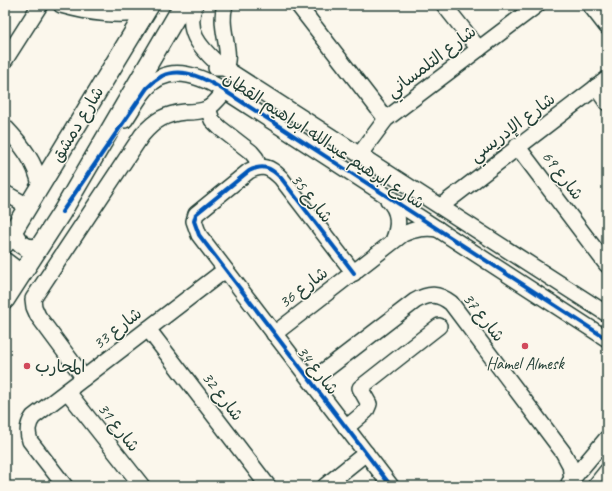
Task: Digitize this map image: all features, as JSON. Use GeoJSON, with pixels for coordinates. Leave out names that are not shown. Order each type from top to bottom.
{"type":"FeatureCollection","features":[{"type":"Feature","properties":{"kind":"main road","name":"شارع دمشق"},"geometry":{"type":"LineString","coordinates":[[5,300],[62,212],[183,5]]}},
{"type":"Feature","properties":{"kind":"main road","name":"شارع دمشق"},"geometry":{"type":"LineString","coordinates":[[9,237],[148,9]]}},
{"type":"Feature","properties":{"kind":"main road"},"geometry":{"type":"LineString","coordinates":[[9,237],[21,245],[32,249],[38,248]]}},
{"type":"Feature","properties":{"kind":"main road"},"geometry":{"type":"LineString","coordinates":[[5,262],[13,268],[17,280]]}},
{"type":"Feature","properties":{"kind":"street"},"geometry":{"type":"LineString","coordinates":[[5,60],[40,5]]}},
{"type":"Feature","properties":{"kind":"street"},"geometry":{"type":"LineString","coordinates":[[62,5],[88,12],[111,9],[130,15],[148,9]]}},
{"type":"Feature","properties":{"kind":"street","name":"شارع ابرهيم عبدالله ابراهيم القطان"},"geometry":{"type":"LineString","coordinates":[[195,5],[191,16],[192,31],[208,54],[225,68],[607,314]]}},
{"type":"Feature","properties":{"kind":"street"},"geometry":{"type":"LineString","coordinates":[[84,378],[38,316],[34,307],[33,299],[142,135],[153,122],[163,116],[175,113],[197,112],[208,108],[220,88],[211,76],[212,72],[216,68],[225,68],[227,54],[222,24],[225,5]]}},
{"type":"Feature","properties":{"kind":"street","name":"شارع التلمساني"},"geometry":{"type":"LineString","coordinates":[[298,5],[386,118]]}},
{"type":"Feature","properties":{"kind":"street"},"geometry":{"type":"LineString","coordinates":[[444,5],[479,49]]}},
{"type":"Feature","properties":{"kind":"street","name":"شارع التلمساني"},"geometry":{"type":"LineString","coordinates":[[360,154],[386,118],[536,5]]}},
{"type":"Feature","properties":{"kind":"street"},"geometry":{"type":"LineString","coordinates":[[590,5],[607,27]]}},
{"type":"Feature","properties":{"kind":"street","name":"شارع ابرهيم عبدالله ابراهيم القطان"},"geometry":{"type":"LineString","coordinates":[[62,212],[147,88],[162,76],[174,73],[197,76],[220,88],[607,339]]}},
{"type":"Feature","properties":{"kind":"street"},"geometry":{"type":"LineString","coordinates":[[601,83],[607,103]]}},
{"type":"Feature","properties":{"kind":"street","name":"شارع الإدريسي"},"geometry":{"type":"LineString","coordinates":[[441,206],[517,146],[601,83]]}},
{"type":"Feature","properties":{"kind":"street"},"geometry":{"type":"LineString","coordinates":[[265,117],[270,117],[276,111],[277,107],[273,99]]}},
{"type":"Feature","properties":{"kind":"street"},"geometry":{"type":"LineString","coordinates":[[208,108],[212,120],[251,152],[256,158],[258,166],[196,214],[194,221],[199,235],[225,270]]}},
{"type":"Feature","properties":{"kind":"street"},"geometry":{"type":"LineString","coordinates":[[285,130],[282,126],[282,117],[285,113],[294,112]]}},
{"type":"Feature","properties":{"kind":"street"},"geometry":{"type":"LineString","coordinates":[[5,126],[33,163],[38,174],[40,186]]}},
{"type":"Feature","properties":{"kind":"street","name":"شارع 69"},"geometry":{"type":"LineString","coordinates":[[517,146],[607,265]]}},
{"type":"Feature","properties":{"kind":"street","name":"شارع 35"},"geometry":{"type":"LineString","coordinates":[[258,166],[274,170],[354,273]]}},
{"type":"Feature","properties":{"kind":"street"},"geometry":{"type":"LineString","coordinates":[[5,193],[28,206]]}},
{"type":"Feature","properties":{"kind":"street"},"geometry":{"type":"LineString","coordinates":[[383,195],[392,204],[398,216],[398,229],[393,241]]}},
{"type":"Feature","properties":{"kind":"street","name":"شارع 36"},"geometry":{"type":"LineString","coordinates":[[274,334],[393,241],[414,229],[426,227],[438,229]]}},
{"type":"Feature","properties":{"kind":"street"},"geometry":{"type":"LineString","coordinates":[[507,274],[512,274],[520,268],[516,254]]}},
{"type":"Feature","properties":{"kind":"street","name":"شارع 33"},"geometry":{"type":"LineString","coordinates":[[65,486],[30,441],[28,427],[33,417],[225,270]]}},
{"type":"Feature","properties":{"kind":"street","name":"شارع 34"},"geometry":{"type":"LineString","coordinates":[[225,270],[391,486]]}},
{"type":"Feature","properties":{"kind":"street"},"geometry":{"type":"LineString","coordinates":[[533,291],[530,287],[530,277],[534,273],[544,273]]}},
{"type":"Feature","properties":{"kind":"street","name":"شارع 37"},"geometry":{"type":"LineString","coordinates":[[311,381],[415,301],[426,295],[442,296],[451,303],[563,452],[570,464],[570,482]]}},
{"type":"Feature","properties":{"kind":"street"},"geometry":{"type":"LineString","coordinates":[[346,428],[366,411],[369,404],[360,388],[439,326]]}},
{"type":"Feature","properties":{"kind":"street","name":"شارع 32"},"geometry":{"type":"LineString","coordinates":[[148,328],[268,486]]}},
{"type":"Feature","properties":{"kind":"street","name":"شارع 31"},"geometry":{"type":"LineString","coordinates":[[67,391],[142,486]]}},
{"type":"Feature","properties":{"kind":"street"},"geometry":{"type":"LineString","coordinates":[[570,482],[607,438]]}},
{"type":"Feature","properties":{"kind":"street"},"geometry":{"type":"LineString","coordinates":[[563,452],[576,457],[592,455]]}},
{"type":"Feature","properties":{"kind":"street"},"geometry":{"type":"LineString","coordinates":[[325,486],[366,453]]}},
{"type":"Feature","properties":{"kind":"street"},"geometry":{"type":"LineString","coordinates":[[595,486],[607,471]]}},
{"type":"Feature","properties":{"kind":"cycle path"},"geometry":{"type":"LineString","coordinates":[[62,212],[147,88],[162,76],[170,73],[187,73],[203,79],[225,91],[607,339]]}},
{"type":"Feature","properties":{"kind":"cycle path"},"geometry":{"type":"LineString","coordinates":[[354,273],[281,178],[270,169],[262,167],[249,171],[196,214],[194,221],[199,235],[391,486]]}},
{"type":"Feature","properties":{"kind":"place","name":"Hamel Almesk"},"geometry":{"type":"Point","coordinates":[525,346]}},
{"type":"Feature","properties":{"kind":"place","name":"المحارب"},"geometry":{"type":"Point","coordinates":[27,366]}}]}
